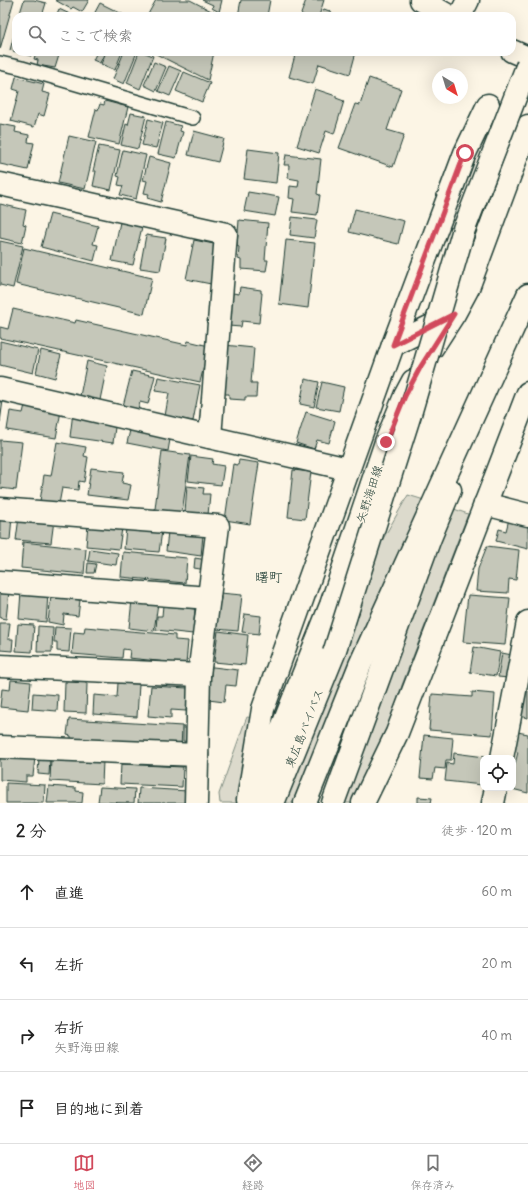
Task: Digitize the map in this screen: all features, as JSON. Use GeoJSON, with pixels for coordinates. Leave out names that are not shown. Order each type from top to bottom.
{"type":"FeatureCollection","features":[{"type":"Feature","properties":{"kind":"main road"},"geometry":{"type":"LineString","coordinates":[[462,12],[468,0]]}},
{"type":"Feature","properties":{"kind":"main road"},"geometry":{"type":"LineString","coordinates":[[423,1],[442,12]]}},
{"type":"Feature","properties":{"kind":"main road"},"geometry":{"type":"LineString","coordinates":[[516,53],[528,58]]}},
{"type":"Feature","properties":{"kind":"main road","name":"東広島バイパス"},"geometry":{"type":"LineString","coordinates":[[273,803],[334,653],[410,414],[464,230],[528,64]]}},
{"type":"Feature","properties":{"kind":"main road"},"geometry":{"type":"LineString","coordinates":[[247,803],[263,709],[393,345],[465,153],[488,106]]}},
{"type":"Feature","properties":{"kind":"main road","name":"矢野海田線"},"geometry":{"type":"LineString","coordinates":[[252,803],[331,605],[386,442],[405,396],[468,288],[528,126]]}},
{"type":"Feature","properties":{"kind":"main road"},"geometry":{"type":"LineString","coordinates":[[0,184],[226,234],[210,437]]}},
{"type":"Feature","properties":{"kind":"main road"},"geometry":{"type":"LineString","coordinates":[[304,803],[360,665],[528,295]]}},
{"type":"Feature","properties":{"kind":"main road"},"geometry":{"type":"LineString","coordinates":[[333,803],[430,538],[528,305]]}},
{"type":"Feature","properties":{"kind":"main road"},"geometry":{"type":"LineString","coordinates":[[393,345],[454,314]]}},
{"type":"Feature","properties":{"kind":"main road"},"geometry":{"type":"LineString","coordinates":[[0,390],[348,469]]}},
{"type":"Feature","properties":{"kind":"main road"},"geometry":{"type":"LineString","coordinates":[[363,803],[397,732],[528,393]]}},
{"type":"Feature","properties":{"kind":"main road"},"geometry":{"type":"LineString","coordinates":[[485,504],[528,515]]}},
{"type":"Feature","properties":{"kind":"main road"},"geometry":{"type":"LineString","coordinates":[[0,509],[218,526],[199,675],[196,803]]}},
{"type":"Feature","properties":{"kind":"main road"},"geometry":{"type":"LineString","coordinates":[[0,582],[209,598]]}},
{"type":"Feature","properties":{"kind":"main road"},"geometry":{"type":"LineString","coordinates":[[503,755],[528,622]]}},
{"type":"Feature","properties":{"kind":"main road"},"geometry":{"type":"LineString","coordinates":[[0,666],[199,675]]}},
{"type":"Feature","properties":{"kind":"main road"},"geometry":{"type":"LineString","coordinates":[[0,747],[197,755]]}},
{"type":"Feature","properties":{"kind":"main road"},"geometry":{"type":"LineString","coordinates":[[493,803],[495,791]]}},
{"type":"Feature","properties":{"kind":"lane"},"geometry":{"type":"LineString","coordinates":[[0,63],[22,68],[193,118]]}},
{"type":"Feature","properties":{"kind":"shaded area"},"geometry":{"type":"Polygon","coordinates":[[[408,495],[437,504],[315,803],[268,803],[367,567],[408,495]]]}},
{"type":"Feature","properties":{"kind":"shaded area"},"geometry":{"type":"Polygon","coordinates":[[[454,509],[468,514],[402,685],[391,720],[353,803],[336,803],[388,669],[454,509]]]}},
{"type":"Feature","properties":{"kind":"shaded area"},"geometry":{"type":"Polygon","coordinates":[[[247,717],[253,718],[238,803],[220,803],[219,794],[247,717]]]}},
{"type":"Feature","properties":{"kind":"building"},"geometry":{"type":"Polygon","coordinates":[[[0,0],[14,0],[0,49],[0,0]]]}},
{"type":"Feature","properties":{"kind":"building"},"geometry":{"type":"Polygon","coordinates":[[[24,0],[34,0],[46,3],[43,12],[20,12],[24,0]]]}},
{"type":"Feature","properties":{"kind":"building"},"geometry":{"type":"Polygon","coordinates":[[[55,0],[89,0],[82,12],[73,7],[71,9],[55,0]]]}},
{"type":"Feature","properties":{"kind":"building"},"geometry":{"type":"Polygon","coordinates":[[[156,0],[190,0],[213,12],[149,12],[156,0]]]}},
{"type":"Feature","properties":{"kind":"building"},"geometry":{"type":"Polygon","coordinates":[[[202,0],[222,0],[219,12],[212,8],[213,5],[202,0]]]}},
{"type":"Feature","properties":{"kind":"building"},"geometry":{"type":"Polygon","coordinates":[[[241,0],[270,0],[268,12],[239,12],[241,0]]]}},
{"type":"Feature","properties":{"kind":"building"},"geometry":{"type":"Polygon","coordinates":[[[306,0],[324,0],[320,12],[302,12],[306,0]]]}},
{"type":"Feature","properties":{"kind":"building"},"geometry":{"type":"Polygon","coordinates":[[[100,3],[118,12],[95,12],[100,3]]]}},
{"type":"Feature","properties":{"kind":"building"},"geometry":{"type":"Polygon","coordinates":[[[59,9],[65,12],[58,12],[59,9]]]}},
{"type":"Feature","properties":{"kind":"building"},"geometry":{"type":"Polygon","coordinates":[[[324,9],[332,12],[323,12],[324,9]]]}},
{"type":"Feature","properties":{"kind":"building"},"geometry":{"type":"Polygon","coordinates":[[[35,56],[59,56],[55,68],[37,65],[38,60],[34,59],[35,56]]]}},
{"type":"Feature","properties":{"kind":"building"},"geometry":{"type":"Polygon","coordinates":[[[95,56],[103,56],[100,63],[93,60],[95,56]]]}},
{"type":"Feature","properties":{"kind":"building"},"geometry":{"type":"Polygon","coordinates":[[[104,56],[120,56],[115,70],[101,64],[104,56]]]}},
{"type":"Feature","properties":{"kind":"building"},"geometry":{"type":"Polygon","coordinates":[[[122,56],[135,56],[124,84],[113,79],[122,56]]]}},
{"type":"Feature","properties":{"kind":"building"},"geometry":{"type":"Polygon","coordinates":[[[137,56],[153,56],[140,89],[127,83],[137,56]]]}},
{"type":"Feature","properties":{"kind":"building"},"geometry":{"type":"Polygon","coordinates":[[[160,56],[213,56],[208,80],[160,56]]]}},
{"type":"Feature","properties":{"kind":"building"},"geometry":{"type":"Polygon","coordinates":[[[295,56],[355,56],[350,74],[319,64],[313,84],[289,77],[295,56]]]}},
{"type":"Feature","properties":{"kind":"building"},"geometry":{"type":"Polygon","coordinates":[[[154,62],[166,67],[156,91],[144,85],[154,62]]]}},
{"type":"Feature","properties":{"kind":"building"},"geometry":{"type":"Polygon","coordinates":[[[169,66],[181,71],[170,96],[158,91],[169,66]]]}},
{"type":"Feature","properties":{"kind":"building"},"geometry":{"type":"Polygon","coordinates":[[[184,72],[210,83],[202,102],[176,91],[184,72]]]}},
{"type":"Feature","properties":{"kind":"building"},"geometry":{"type":"Polygon","coordinates":[[[16,77],[44,84],[42,92],[50,94],[44,116],[38,114],[34,127],[11,121],[19,91],[13,89],[16,77]]]}},
{"type":"Feature","properties":{"kind":"building"},"geometry":{"type":"Polygon","coordinates":[[[369,78],[401,89],[387,130],[404,135],[393,167],[339,148],[355,104],[360,105],[369,78]]]}},
{"type":"Feature","properties":{"kind":"building"},"geometry":{"type":"Polygon","coordinates":[[[315,89],[336,96],[336,98],[344,101],[334,134],[326,131],[319,153],[297,146],[315,89]]]}},
{"type":"Feature","properties":{"kind":"building"},"geometry":{"type":"Polygon","coordinates":[[[105,101],[128,107],[119,144],[89,137],[96,109],[98,110],[100,104],[104,105],[105,101]]]}},
{"type":"Feature","properties":{"kind":"building"},"geometry":{"type":"Polygon","coordinates":[[[131,113],[146,116],[138,149],[121,145],[126,124],[128,125],[131,113]]]}},
{"type":"Feature","properties":{"kind":"building"},"geometry":{"type":"Polygon","coordinates":[[[148,119],[163,123],[156,148],[142,145],[148,119]]]}},
{"type":"Feature","properties":{"kind":"building"},"geometry":{"type":"Polygon","coordinates":[[[166,122],[181,126],[180,131],[183,132],[176,158],[158,154],[166,122]]]}},
{"type":"Feature","properties":{"kind":"building"},"geometry":{"type":"Polygon","coordinates":[[[0,124],[16,127],[15,132],[29,135],[28,142],[34,143],[28,170],[0,164],[0,124]]]}},
{"type":"Feature","properties":{"kind":"building"},"geometry":{"type":"Polygon","coordinates":[[[194,131],[224,139],[218,162],[188,155],[194,131]]]}},
{"type":"Feature","properties":{"kind":"building"},"geometry":{"type":"Polygon","coordinates":[[[69,136],[96,142],[85,189],[58,183],[69,136]]]}},
{"type":"Feature","properties":{"kind":"building"},"geometry":{"type":"Polygon","coordinates":[[[99,146],[120,150],[111,190],[93,186],[96,171],[93,171],[99,146]]]}},
{"type":"Feature","properties":{"kind":"building"},"geometry":{"type":"Polygon","coordinates":[[[248,149],[279,153],[276,183],[244,179],[248,149]]]}},
{"type":"Feature","properties":{"kind":"building"},"geometry":{"type":"Polygon","coordinates":[[[123,150],[146,155],[136,199],[120,195],[123,186],[118,185],[120,177],[117,176],[123,150]]]}},
{"type":"Feature","properties":{"kind":"building"},"geometry":{"type":"Polygon","coordinates":[[[286,155],[321,159],[317,194],[320,195],[317,215],[292,212],[294,199],[289,198],[290,186],[298,187],[299,180],[288,178],[289,165],[284,165],[286,155]]]}},
{"type":"Feature","properties":{"kind":"building"},"geometry":{"type":"Polygon","coordinates":[[[149,157],[171,163],[161,202],[147,198],[149,194],[144,193],[147,181],[143,180],[149,157]]]}},
{"type":"Feature","properties":{"kind":"building"},"geometry":{"type":"Polygon","coordinates":[[[248,192],[279,197],[275,216],[244,211],[248,192]]]}},
{"type":"Feature","properties":{"kind":"building"},"geometry":{"type":"Polygon","coordinates":[[[0,204],[26,210],[23,224],[26,225],[22,243],[0,238],[0,204]]]}},
{"type":"Feature","properties":{"kind":"building"},"geometry":{"type":"Polygon","coordinates":[[[355,209],[404,221],[398,244],[349,232],[355,209]]]}},
{"type":"Feature","properties":{"kind":"building"},"geometry":{"type":"Polygon","coordinates":[[[50,214],[98,226],[93,244],[98,245],[94,261],[41,247],[50,214]]]}},
{"type":"Feature","properties":{"kind":"building"},"geometry":{"type":"Polygon","coordinates":[[[292,217],[317,220],[314,238],[290,235],[292,217]]]}},
{"type":"Feature","properties":{"kind":"building"},"geometry":{"type":"Polygon","coordinates":[[[239,220],[268,223],[265,260],[268,260],[266,271],[241,269],[241,260],[238,259],[239,247],[237,246],[239,220]]]}},
{"type":"Feature","properties":{"kind":"building"},"geometry":{"type":"Polygon","coordinates":[[[120,222],[142,227],[133,265],[112,261],[120,222]]]}},
{"type":"Feature","properties":{"kind":"building"},"geometry":{"type":"Polygon","coordinates":[[[146,235],[166,238],[160,271],[140,268],[146,235]]]}},
{"type":"Feature","properties":{"kind":"building"},"geometry":{"type":"Polygon","coordinates":[[[194,240],[219,245],[211,284],[186,279],[194,240]]]}},
{"type":"Feature","properties":{"kind":"building"},"geometry":{"type":"Polygon","coordinates":[[[286,240],[315,243],[308,308],[279,304],[286,240]]]}},
{"type":"Feature","properties":{"kind":"building"},"geometry":{"type":"Polygon","coordinates":[[[0,241],[23,246],[13,288],[0,285],[0,241]]]}},
{"type":"Feature","properties":{"kind":"building"},"geometry":{"type":"Polygon","coordinates":[[[24,248],[152,278],[144,314],[16,284],[24,248]]]}},
{"type":"Feature","properties":{"kind":"building"},"geometry":{"type":"Polygon","coordinates":[[[240,287],[261,290],[259,323],[242,321],[241,327],[228,326],[233,293],[239,294],[240,287]]]}},
{"type":"Feature","properties":{"kind":"building"},"geometry":{"type":"Polygon","coordinates":[[[13,309],[75,323],[76,320],[187,345],[188,341],[209,346],[200,382],[0,338],[0,327],[8,329],[13,309]]]}},
{"type":"Feature","properties":{"kind":"building"},"geometry":{"type":"Polygon","coordinates":[[[0,341],[38,350],[33,373],[0,365],[0,341]]]}},
{"type":"Feature","properties":{"kind":"building"},"geometry":{"type":"Polygon","coordinates":[[[224,345],[254,348],[251,383],[257,383],[256,397],[245,397],[245,400],[229,399],[229,394],[219,394],[224,345]]]}},
{"type":"Feature","properties":{"kind":"building"},"geometry":{"type":"Polygon","coordinates":[[[41,350],[61,355],[55,378],[36,373],[41,350]]]}},
{"type":"Feature","properties":{"kind":"building"},"geometry":{"type":"Polygon","coordinates":[[[87,361],[107,366],[100,400],[80,396],[87,361]]]}},
{"type":"Feature","properties":{"kind":"building"},"geometry":{"type":"Polygon","coordinates":[[[132,371],[155,376],[148,404],[140,402],[138,410],[123,406],[132,371]]]}},
{"type":"Feature","properties":{"kind":"building"},"geometry":{"type":"Polygon","coordinates":[[[158,377],[200,385],[193,421],[165,416],[169,393],[155,391],[158,377]]]}},
{"type":"Feature","properties":{"kind":"building"},"geometry":{"type":"Polygon","coordinates":[[[305,379],[319,382],[314,407],[300,404],[305,379]]]}},
{"type":"Feature","properties":{"kind":"building"},"geometry":{"type":"Polygon","coordinates":[[[322,382],[344,387],[339,411],[316,407],[322,382]]]}},
{"type":"Feature","properties":{"kind":"building"},"geometry":{"type":"Polygon","coordinates":[[[0,401],[3,401],[0,422],[0,401]]]}},
{"type":"Feature","properties":{"kind":"building"},"geometry":{"type":"Polygon","coordinates":[[[25,405],[61,411],[56,438],[7,430],[10,411],[23,413],[25,405]]]}},
{"type":"Feature","properties":{"kind":"building"},"geometry":{"type":"Polygon","coordinates":[[[73,412],[109,421],[108,426],[115,427],[113,443],[70,437],[73,412]]]}},
{"type":"Feature","properties":{"kind":"building"},"geometry":{"type":"Polygon","coordinates":[[[306,412],[335,421],[329,443],[317,440],[314,449],[296,443],[306,412]]]}},
{"type":"Feature","properties":{"kind":"building"},"geometry":{"type":"Polygon","coordinates":[[[131,426],[171,434],[168,451],[127,443],[131,426]]]}},
{"type":"Feature","properties":{"kind":"building"},"geometry":{"type":"Polygon","coordinates":[[[0,440],[22,442],[16,490],[0,488],[0,440]]]}},
{"type":"Feature","properties":{"kind":"building"},"geometry":{"type":"Polygon","coordinates":[[[57,442],[86,447],[84,456],[88,457],[84,482],[79,481],[78,490],[62,488],[59,504],[40,501],[44,475],[51,476],[57,442]]]}},
{"type":"Feature","properties":{"kind":"building"},"geometry":{"type":"Polygon","coordinates":[[[162,451],[190,455],[182,513],[155,509],[162,451]]]}},
{"type":"Feature","properties":{"kind":"building"},"geometry":{"type":"Polygon","coordinates":[[[191,456],[213,459],[212,464],[224,466],[221,485],[188,481],[191,456]]]}},
{"type":"Feature","properties":{"kind":"building"},"geometry":{"type":"Polygon","coordinates":[[[239,460],[259,463],[250,524],[225,520],[233,464],[238,465],[239,460]]]}},
{"type":"Feature","properties":{"kind":"building"},"geometry":{"type":"Polygon","coordinates":[[[91,468],[124,472],[122,483],[131,485],[128,500],[87,495],[91,468]]]}},
{"type":"Feature","properties":{"kind":"building"},"geometry":{"type":"Polygon","coordinates":[[[293,470],[311,472],[305,519],[288,517],[293,470]]]}},
{"type":"Feature","properties":{"kind":"building"},"geometry":{"type":"Polygon","coordinates":[[[187,486],[204,488],[203,494],[210,494],[208,515],[185,512],[187,486]]]}},
{"type":"Feature","properties":{"kind":"building"},"geometry":{"type":"Polygon","coordinates":[[[0,515],[12,516],[10,540],[0,539],[0,515]]]}},
{"type":"Feature","properties":{"kind":"building"},"geometry":{"type":"Polygon","coordinates":[[[19,517],[54,520],[51,543],[16,540],[19,517]]]}},
{"type":"Feature","properties":{"kind":"building"},"geometry":{"type":"Polygon","coordinates":[[[509,519],[528,523],[528,549],[496,541],[499,529],[506,531],[509,519]]]}},
{"type":"Feature","properties":{"kind":"building"},"geometry":{"type":"Polygon","coordinates":[[[88,524],[122,528],[119,549],[86,546],[88,524]]]}},
{"type":"Feature","properties":{"kind":"building"},"geometry":{"type":"Polygon","coordinates":[[[126,528],[162,531],[159,552],[124,549],[126,528]]]}},
{"type":"Feature","properties":{"kind":"building"},"geometry":{"type":"Polygon","coordinates":[[[168,531],[203,535],[201,556],[166,551],[168,531]]]}},
{"type":"Feature","properties":{"kind":"building"},"geometry":{"type":"Polygon","coordinates":[[[23,542],[86,549],[84,574],[21,568],[23,542]]]}},
{"type":"Feature","properties":{"kind":"building"},"geometry":{"type":"Polygon","coordinates":[[[487,546],[519,550],[516,580],[509,579],[508,593],[476,591],[478,569],[487,546]]]}},
{"type":"Feature","properties":{"kind":"building"},"geometry":{"type":"Polygon","coordinates":[[[90,549],[118,553],[116,565],[88,561],[90,549]]]}},
{"type":"Feature","properties":{"kind":"building"},"geometry":{"type":"Polygon","coordinates":[[[123,552],[187,558],[185,583],[121,577],[123,552]]]}},
{"type":"Feature","properties":{"kind":"building"},"geometry":{"type":"Polygon","coordinates":[[[195,558],[207,560],[206,570],[194,568],[195,558]]]}},
{"type":"Feature","properties":{"kind":"building"},"geometry":{"type":"Polygon","coordinates":[[[88,563],[96,564],[94,573],[87,573],[88,563]]]}},
{"type":"Feature","properties":{"kind":"building"},"geometry":{"type":"Polygon","coordinates":[[[0,590],[9,591],[6,619],[0,618],[0,590]]]}},
{"type":"Feature","properties":{"kind":"building"},"geometry":{"type":"Polygon","coordinates":[[[21,592],[48,594],[46,622],[19,619],[21,592]]]}},
{"type":"Feature","properties":{"kind":"building"},"geometry":{"type":"Polygon","coordinates":[[[220,593],[242,595],[238,631],[216,629],[220,593]]]}},
{"type":"Feature","properties":{"kind":"building"},"geometry":{"type":"Polygon","coordinates":[[[468,595],[510,598],[505,645],[463,642],[468,595]]]}},
{"type":"Feature","properties":{"kind":"building"},"geometry":{"type":"Polygon","coordinates":[[[51,596],[80,600],[78,616],[64,614],[63,625],[48,622],[51,596]]]}},
{"type":"Feature","properties":{"kind":"building"},"geometry":{"type":"Polygon","coordinates":[[[132,600],[158,603],[154,631],[129,628],[132,600]]]}},
{"type":"Feature","properties":{"kind":"building"},"geometry":{"type":"Polygon","coordinates":[[[163,605],[195,609],[193,634],[156,630],[157,616],[162,616],[163,605]]]}},
{"type":"Feature","properties":{"kind":"building"},"geometry":{"type":"Polygon","coordinates":[[[245,614],[261,616],[259,634],[242,632],[245,614]]]}},
{"type":"Feature","properties":{"kind":"building"},"geometry":{"type":"Polygon","coordinates":[[[0,623],[10,623],[8,639],[13,639],[12,651],[0,650],[0,623]]]}},
{"type":"Feature","properties":{"kind":"building"},"geometry":{"type":"Polygon","coordinates":[[[18,624],[34,625],[32,652],[16,651],[18,624]]]}},
{"type":"Feature","properties":{"kind":"building"},"geometry":{"type":"Polygon","coordinates":[[[38,626],[53,627],[52,652],[37,652],[38,626]]]}},
{"type":"Feature","properties":{"kind":"building"},"geometry":{"type":"Polygon","coordinates":[[[55,627],[71,628],[69,652],[57,651],[57,642],[54,642],[55,627]]]}},
{"type":"Feature","properties":{"kind":"building"},"geometry":{"type":"Polygon","coordinates":[[[85,627],[175,635],[175,640],[188,641],[186,664],[129,658],[130,650],[123,649],[122,658],[72,654],[74,632],[84,633],[85,627]]]}},
{"type":"Feature","properties":{"kind":"building"},"geometry":{"type":"Polygon","coordinates":[[[218,631],[248,635],[245,665],[214,662],[218,631]]]}},
{"type":"Feature","properties":{"kind":"building"},"geometry":{"type":"Polygon","coordinates":[[[474,647],[500,652],[496,676],[470,672],[474,647]]]}},
{"type":"Feature","properties":{"kind":"building"},"geometry":{"type":"Polygon","coordinates":[[[502,653],[512,655],[508,678],[498,677],[502,653]]]}},
{"type":"Feature","properties":{"kind":"building"},"geometry":{"type":"Polygon","coordinates":[[[205,666],[238,670],[236,686],[226,685],[224,702],[201,699],[205,666]]]}},
{"type":"Feature","properties":{"kind":"building"},"geometry":{"type":"Polygon","coordinates":[[[11,680],[31,682],[28,710],[0,707],[2,689],[10,690],[11,680]]]}},
{"type":"Feature","properties":{"kind":"building"},"geometry":{"type":"Polygon","coordinates":[[[65,682],[87,683],[86,713],[64,712],[65,682]]]}},
{"type":"Feature","properties":{"kind":"building"},"geometry":{"type":"Polygon","coordinates":[[[118,683],[139,684],[137,717],[93,714],[94,695],[117,697],[118,683]]]}},
{"type":"Feature","properties":{"kind":"building"},"geometry":{"type":"Polygon","coordinates":[[[151,686],[188,688],[186,711],[171,710],[171,718],[148,716],[151,686]]]}},
{"type":"Feature","properties":{"kind":"building"},"geometry":{"type":"Polygon","coordinates":[[[521,689],[528,691],[528,718],[515,715],[521,689]]]}},
{"type":"Feature","properties":{"kind":"building"},"geometry":{"type":"Polygon","coordinates":[[[472,692],[495,694],[492,735],[429,730],[432,694],[472,697],[472,692]]]}},
{"type":"Feature","properties":{"kind":"building"},"geometry":{"type":"Polygon","coordinates":[[[33,693],[58,695],[57,711],[32,709],[33,693]]]}},
{"type":"Feature","properties":{"kind":"building"},"geometry":{"type":"Polygon","coordinates":[[[69,719],[182,726],[181,749],[71,742],[71,736],[67,735],[69,719]]]}},
{"type":"Feature","properties":{"kind":"building"},"geometry":{"type":"Polygon","coordinates":[[[183,726],[191,726],[191,742],[183,741],[183,726]]]}},
{"type":"Feature","properties":{"kind":"building"},"geometry":{"type":"Polygon","coordinates":[[[512,731],[528,734],[528,793],[516,790],[516,760],[518,752],[507,750],[512,731]]]}},
{"type":"Feature","properties":{"kind":"building"},"geometry":{"type":"Polygon","coordinates":[[[424,735],[453,738],[451,760],[446,760],[445,769],[435,768],[433,779],[420,778],[424,735]]]}},
{"type":"Feature","properties":{"kind":"building"},"geometry":{"type":"Polygon","coordinates":[[[454,753],[480,756],[480,785],[445,781],[447,763],[453,764],[454,753]]]}},
{"type":"Feature","properties":{"kind":"building"},"geometry":{"type":"Polygon","coordinates":[[[0,754],[35,757],[33,776],[26,776],[26,782],[0,780],[0,754]]]}},
{"type":"Feature","properties":{"kind":"building"},"geometry":{"type":"Polygon","coordinates":[[[39,757],[50,758],[49,775],[38,774],[39,757]]]}},
{"type":"Feature","properties":{"kind":"building"},"geometry":{"type":"Polygon","coordinates":[[[51,759],[103,761],[102,784],[50,781],[51,759]]]}},
{"type":"Feature","properties":{"kind":"building"},"geometry":{"type":"Polygon","coordinates":[[[121,764],[183,767],[182,787],[120,784],[121,764]]]}},
{"type":"Feature","properties":{"kind":"building"},"geometry":{"type":"Polygon","coordinates":[[[6,783],[45,785],[44,803],[6,803],[6,783]]]}},
{"type":"Feature","properties":{"kind":"building"},"geometry":{"type":"Polygon","coordinates":[[[49,786],[76,788],[76,791],[83,792],[82,803],[47,803],[49,786]]]}},
{"type":"Feature","properties":{"kind":"building"},"geometry":{"type":"Polygon","coordinates":[[[100,787],[135,789],[134,803],[98,802],[100,787]]]}},
{"type":"Feature","properties":{"kind":"building"},"geometry":{"type":"Polygon","coordinates":[[[139,788],[188,791],[187,803],[138,803],[139,788]]]}},
{"type":"Feature","properties":{"kind":"building"},"geometry":{"type":"Polygon","coordinates":[[[418,797],[432,798],[431,803],[418,803],[418,797]]]}},
{"type":"Feature","properties":{"kind":"district","name":"曙町"},"geometry":{"type":"Point","coordinates":[269,577]}},
{"type":"Feature","properties":{"kind":"route"},"geometry":{"type":"LineString","coordinates":[[386,442],[405,396],[421,366],[454,314],[393,345],[465,153]]}}]}
